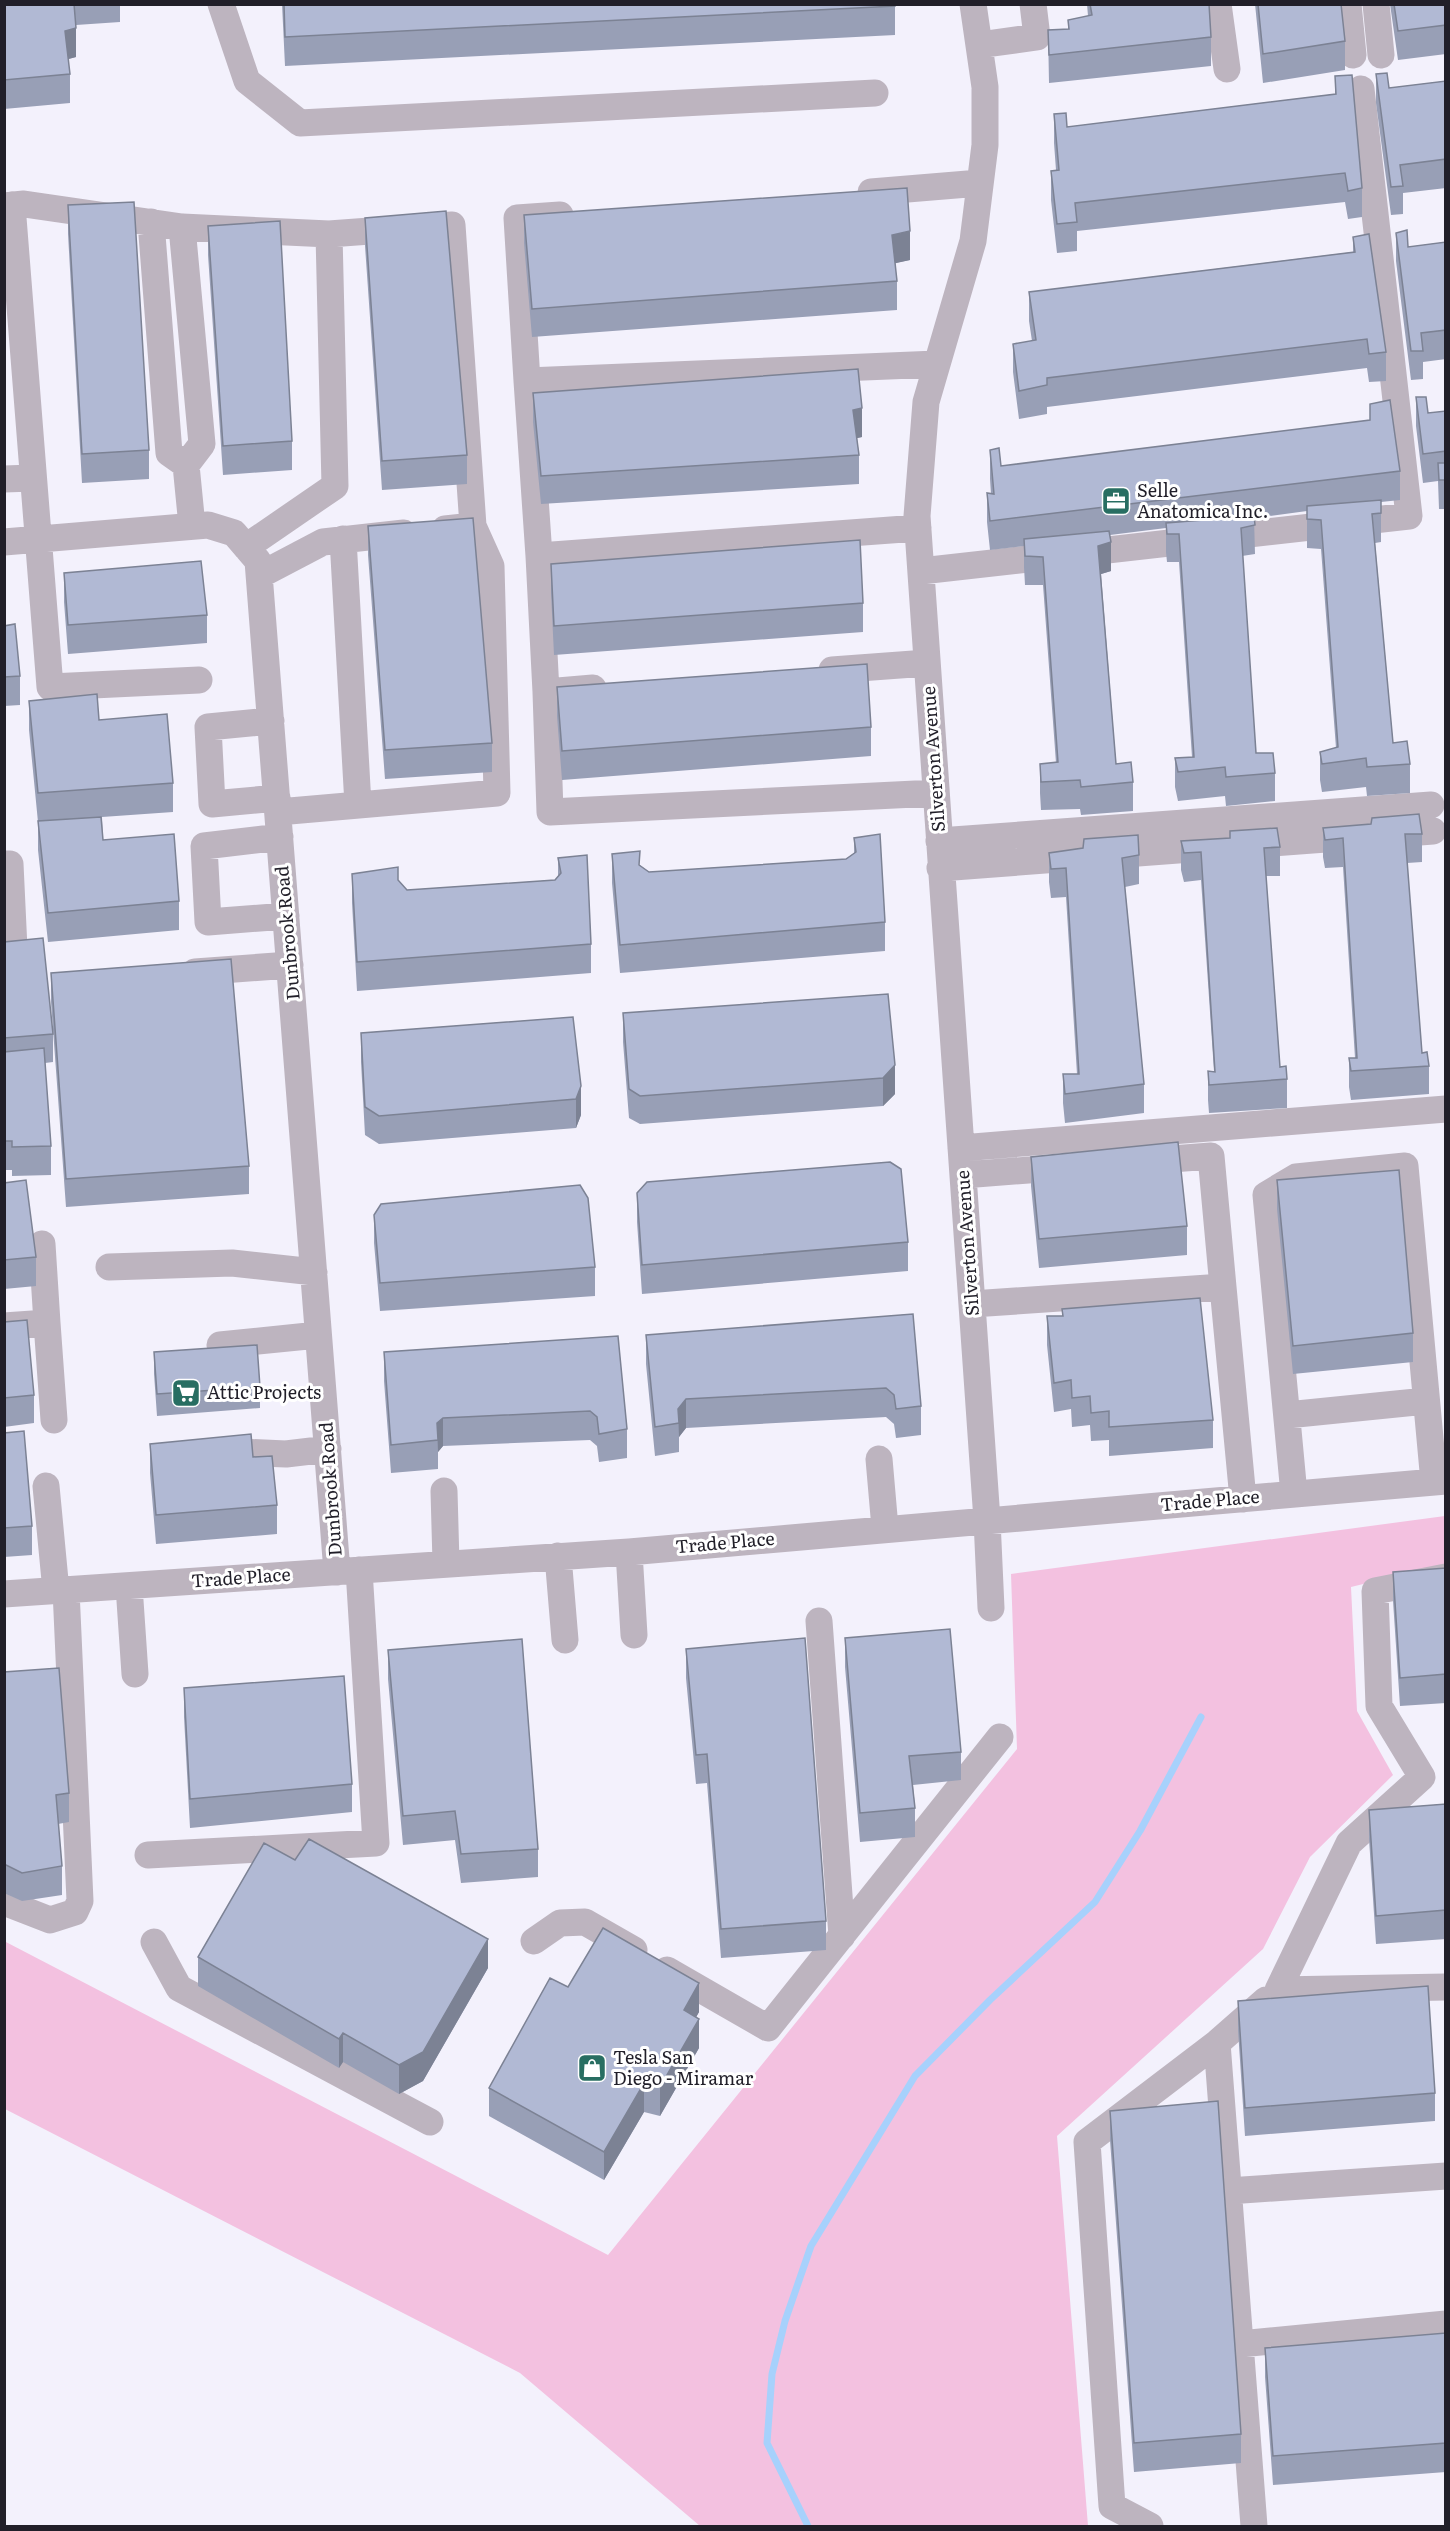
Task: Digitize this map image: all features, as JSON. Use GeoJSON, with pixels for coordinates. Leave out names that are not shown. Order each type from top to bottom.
{"type":"FeatureCollection","features":[{"type":"Feature","properties":{"kind":"street"},"geometry":{"type":"LineString","coordinates":[[221,4],[247,81],[300,123],[875,93]]}},
{"type":"Feature","properties":{"kind":"street","name":"Silverton Avenue"},"geometry":{"type":"LineString","coordinates":[[973,4],[985,87],[985,135],[980,183],[973,241],[926,402],[918,528],[987,1520],[991,1608]]}},
{"type":"Feature","properties":{"kind":"street"},"geometry":{"type":"LineString","coordinates":[[979,45],[1037,37],[1033,4]]}},
{"type":"Feature","properties":{"kind":"street"},"geometry":{"type":"LineString","coordinates":[[1218,4],[1227,69]]}},
{"type":"Feature","properties":{"kind":"street"},"geometry":{"type":"LineString","coordinates":[[1348,4],[1353,55]]}},
{"type":"Feature","properties":{"kind":"street"},"geometry":{"type":"LineString","coordinates":[[1376,4],[1381,55]]}},
{"type":"Feature","properties":{"kind":"street"},"geometry":{"type":"LineString","coordinates":[[921,571],[1409,516],[1360,89]]}},
{"type":"Feature","properties":{"kind":"street"},"geometry":{"type":"LineString","coordinates":[[850,193],[980,183]]}},
{"type":"Feature","properties":{"kind":"street"},"geometry":{"type":"LineString","coordinates":[[199,680],[50,687],[8,205],[24,204],[182,227],[329,234],[452,225],[473,526],[491,566],[497,794],[358,805],[278,816],[204,846],[208,922],[286,916]]}},
{"type":"Feature","properties":{"kind":"street"},"geometry":{"type":"LineString","coordinates":[[588,213],[517,218],[546,692],[550,812],[936,793]]}},
{"type":"Feature","properties":{"kind":"street"},"geometry":{"type":"LineString","coordinates":[[152,222],[169,453],[186,465]]}},
{"type":"Feature","properties":{"kind":"street"},"geometry":{"type":"LineString","coordinates":[[182,227],[202,444],[186,465],[192,526]]}},
{"type":"Feature","properties":{"kind":"street"},"geometry":{"type":"LineString","coordinates":[[246,547],[335,486],[329,234]]}},
{"type":"Feature","properties":{"kind":"street"},"geometry":{"type":"LineString","coordinates":[[527,381],[937,364]]}},
{"type":"Feature","properties":{"kind":"street"},"geometry":{"type":"LineString","coordinates":[[4,479],[33,478]]}},
{"type":"Feature","properties":{"kind":"street"},"geometry":{"type":"LineString","coordinates":[[303,508],[333,540],[358,805]]}},
{"type":"Feature","properties":{"kind":"street","name":"Dunbrook Road"},"geometry":{"type":"LineString","coordinates":[[4,542],[208,525],[234,533],[258,561],[260,575],[328,1449],[348,1571],[376,1844],[148,1856]]}},
{"type":"Feature","properties":{"kind":"street"},"geometry":{"type":"LineString","coordinates":[[260,575],[333,540],[473,526]]}},
{"type":"Feature","properties":{"kind":"street"},"geometry":{"type":"LineString","coordinates":[[538,556],[918,528]]}},
{"type":"Feature","properties":{"kind":"street"},"geometry":{"type":"LineString","coordinates":[[808,672],[927,663]]}},
{"type":"Feature","properties":{"kind":"street"},"geometry":{"type":"LineString","coordinates":[[546,692],[617,686]]}},
{"type":"Feature","properties":{"kind":"street"},"geometry":{"type":"LineString","coordinates":[[271,721],[208,727],[212,804],[278,816]]}},
{"type":"Feature","properties":{"kind":"street"},"geometry":{"type":"LineString","coordinates":[[940,855],[1432,818]]}},
{"type":"Feature","properties":{"kind":"street"},"geometry":{"type":"LineString","coordinates":[[4,864],[10,864],[14,949],[4,950]]}},
{"type":"Feature","properties":{"kind":"street"},"geometry":{"type":"LineString","coordinates":[[174,974],[290,965]]}},
{"type":"Feature","properties":{"kind":"street"},"geometry":{"type":"LineString","coordinates":[[962,1161],[1446,1109]]}},
{"type":"Feature","properties":{"kind":"street"},"geometry":{"type":"LineString","coordinates":[[962,1161],[1106,1164],[1211,1156],[1243,1498]]}},
{"type":"Feature","properties":{"kind":"street"},"geometry":{"type":"LineString","coordinates":[[1294,1494],[1266,1195],[1296,1177],[1405,1166],[1426,1401],[1440,1482]]}},
{"type":"Feature","properties":{"kind":"street"},"geometry":{"type":"LineString","coordinates":[[42,1244],[54,1420]]}},
{"type":"Feature","properties":{"kind":"street"},"geometry":{"type":"LineString","coordinates":[[109,1267],[232,1263],[314,1272]]}},
{"type":"Feature","properties":{"kind":"street"},"geometry":{"type":"LineString","coordinates":[[972,1304],[1223,1287]]}},
{"type":"Feature","properties":{"kind":"street"},"geometry":{"type":"LineString","coordinates":[[4,1326],[47,1323]]}},
{"type":"Feature","properties":{"kind":"street"},"geometry":{"type":"LineString","coordinates":[[220,1345],[318,1335]]}},
{"type":"Feature","properties":{"kind":"street"},"geometry":{"type":"LineString","coordinates":[[1287,1415],[1426,1401]]}},
{"type":"Feature","properties":{"kind":"street"},"geometry":{"type":"LineString","coordinates":[[191,1450],[286,1454],[328,1449]]}},
{"type":"Feature","properties":{"kind":"street"},"geometry":{"type":"LineString","coordinates":[[879,1459],[885,1528]]}},
{"type":"Feature","properties":{"kind":"street","name":"Trade Place"},"geometry":{"type":"LineString","coordinates":[[4,1594],[629,1552],[885,1528],[1440,1482]]}},
{"type":"Feature","properties":{"kind":"street"},"geometry":{"type":"LineString","coordinates":[[4,1902],[50,1920],[75,1912],[80,1901],[61,1590],[46,1486]]}},
{"type":"Feature","properties":{"kind":"street"},"geometry":{"type":"LineString","coordinates":[[444,1491],[446,1563]]}},
{"type":"Feature","properties":{"kind":"street"},"geometry":{"type":"LineString","coordinates":[[629,1552],[634,1635]]}},
{"type":"Feature","properties":{"kind":"street"},"geometry":{"type":"LineString","coordinates":[[558,1556],[565,1640]]}},
{"type":"Feature","properties":{"kind":"street"},"geometry":{"type":"LineString","coordinates":[[1150,2526],[1112,2506],[1087,2142],[1217,2043],[1278,1990],[1349,1843],[1434,1776],[1379,1706],[1374,1591],[1446,1577]]}},
{"type":"Feature","properties":{"kind":"street"},"geometry":{"type":"LineString","coordinates":[[129,1586],[135,1674]]}},
{"type":"Feature","properties":{"kind":"street"},"geometry":{"type":"LineString","coordinates":[[819,1621],[842,1936]]}},
{"type":"Feature","properties":{"kind":"street"},"geometry":{"type":"LineString","coordinates":[[534,1941],[560,1923],[585,1922],[768,2028],[1000,1737]]}},
{"type":"Feature","properties":{"kind":"street"},"geometry":{"type":"LineString","coordinates":[[154,1942],[179,1988],[430,2122]]}},
{"type":"Feature","properties":{"kind":"street"},"geometry":{"type":"LineString","coordinates":[[1278,1990],[1446,1988]]}},
{"type":"Feature","properties":{"kind":"street"},"geometry":{"type":"LineString","coordinates":[[1217,2043],[1254,2526]]}},
{"type":"Feature","properties":{"kind":"street"},"geometry":{"type":"LineString","coordinates":[[1228,2191],[1446,2176]]}},
{"type":"Feature","properties":{"kind":"street"},"geometry":{"type":"LineString","coordinates":[[1240,2344],[1446,2324]]}},
{"type":"Feature","properties":{"kind":"shaded area"},"geometry":{"type":"Polygon","coordinates":[[[1445,1516],[1445,1564],[1351,1587],[1357,1711],[1393,1775],[1310,1857],[1263,1949],[1057,2136],[1088,2526],[700,2526],[520,2373],[5,2109],[4,1941],[608,2255],[1017,1749],[1011,1574],[1445,1516]]]}},
{"type":"Feature","properties":{"kind":"building"},"geometry":{"type":"Polygon","coordinates":[[[4,4],[74,4],[76,28],[65,31],[70,74],[4,80],[4,4]]]}},
{"type":"Feature","properties":{"kind":"building"},"geometry":{"type":"Polygon","coordinates":[[[284,4],[895,4],[895,6],[285,37],[284,4]]]}},
{"type":"Feature","properties":{"kind":"building"},"geometry":{"type":"Polygon","coordinates":[[[1090,4],[1209,4],[1211,37],[1049,55],[1048,30],[1069,29],[1068,20],[1092,15],[1090,4]]]}},
{"type":"Feature","properties":{"kind":"building"},"geometry":{"type":"Polygon","coordinates":[[[1258,4],[1341,4],[1345,41],[1263,54],[1258,4]]]}},
{"type":"Feature","properties":{"kind":"building"},"geometry":{"type":"Polygon","coordinates":[[[1394,4],[1446,4],[1446,25],[1398,31],[1394,4]]]}},
{"type":"Feature","properties":{"kind":"building"},"geometry":{"type":"Polygon","coordinates":[[[1387,73],[1389,88],[1446,81],[1446,159],[1400,165],[1403,186],[1391,187],[1376,74],[1387,73]]]}},
{"type":"Feature","properties":{"kind":"building"},"geometry":{"type":"Polygon","coordinates":[[[1352,75],[1362,188],[1348,191],[1345,173],[1075,203],[1077,222],[1057,224],[1051,171],[1059,170],[1054,114],[1066,113],[1067,127],[1336,94],[1335,76],[1352,75]]]}},
{"type":"Feature","properties":{"kind":"building"},"geometry":{"type":"Polygon","coordinates":[[[907,188],[910,231],[892,235],[897,281],[532,309],[524,215],[907,188]]]}},
{"type":"Feature","properties":{"kind":"building"},"geometry":{"type":"Polygon","coordinates":[[[134,202],[149,450],[82,454],[68,205],[134,202]]]}},
{"type":"Feature","properties":{"kind":"building"},"geometry":{"type":"Polygon","coordinates":[[[446,211],[467,455],[382,461],[365,218],[446,211]]]}},
{"type":"Feature","properties":{"kind":"building"},"geometry":{"type":"Polygon","coordinates":[[[280,221],[292,441],[223,446],[208,226],[280,221]]]}},
{"type":"Feature","properties":{"kind":"building"},"geometry":{"type":"Polygon","coordinates":[[[1407,230],[1408,247],[1446,242],[1446,330],[1421,333],[1423,351],[1411,351],[1396,233],[1407,230]]]}},
{"type":"Feature","properties":{"kind":"building"},"geometry":{"type":"Polygon","coordinates":[[[1369,234],[1386,352],[1369,354],[1367,339],[1047,378],[1047,385],[1019,391],[1013,344],[1036,340],[1029,292],[1355,252],[1353,237],[1369,234]]]}},
{"type":"Feature","properties":{"kind":"building"},"geometry":{"type":"Polygon","coordinates":[[[858,369],[862,408],[853,410],[859,455],[541,476],[533,393],[858,369]]]}},
{"type":"Feature","properties":{"kind":"building"},"geometry":{"type":"Polygon","coordinates":[[[1416,397],[1426,397],[1428,413],[1446,411],[1446,451],[1423,454],[1416,397]]]}},
{"type":"Feature","properties":{"kind":"building"},"geometry":{"type":"Polygon","coordinates":[[[1390,400],[1400,471],[990,521],[987,493],[994,494],[990,450],[999,448],[1001,466],[1370,420],[1370,404],[1390,400]]]}},
{"type":"Feature","properties":{"kind":"building"},"geometry":{"type":"Polygon","coordinates":[[[1438,463],[1446,463],[1446,480],[1439,480],[1438,463]]]}},
{"type":"Feature","properties":{"kind":"building"},"geometry":{"type":"Polygon","coordinates":[[[1381,500],[1381,513],[1372,514],[1393,743],[1407,741],[1410,764],[1367,767],[1366,758],[1322,764],[1320,752],[1338,747],[1321,520],[1307,519],[1307,506],[1381,500]]]}},
{"type":"Feature","properties":{"kind":"building"},"geometry":{"type":"Polygon","coordinates":[[[1254,516],[1255,525],[1241,528],[1256,753],[1273,753],[1275,773],[1226,777],[1225,767],[1178,772],[1175,758],[1194,757],[1179,534],[1167,534],[1166,523],[1254,516]]]}},
{"type":"Feature","properties":{"kind":"building"},"geometry":{"type":"Polygon","coordinates":[[[473,518],[492,743],[385,750],[368,526],[473,518]]]}},
{"type":"Feature","properties":{"kind":"building"},"geometry":{"type":"Polygon","coordinates":[[[1109,531],[1111,542],[1098,546],[1116,764],[1131,762],[1133,782],[1081,787],[1080,780],[1041,782],[1040,764],[1058,762],[1043,557],[1025,556],[1024,539],[1109,531]]]}},
{"type":"Feature","properties":{"kind":"building"},"geometry":{"type":"Polygon","coordinates":[[[860,540],[863,603],[554,626],[551,564],[860,540]]]}},
{"type":"Feature","properties":{"kind":"building"},"geometry":{"type":"Polygon","coordinates":[[[201,561],[207,615],[68,625],[64,573],[201,561]]]}},
{"type":"Feature","properties":{"kind":"building"},"geometry":{"type":"Polygon","coordinates":[[[15,624],[20,676],[4,677],[4,626],[15,624]]]}},
{"type":"Feature","properties":{"kind":"building"},"geometry":{"type":"Polygon","coordinates":[[[867,664],[871,727],[562,751],[557,687],[867,664]]]}},
{"type":"Feature","properties":{"kind":"building"},"geometry":{"type":"Polygon","coordinates":[[[97,694],[99,720],[167,714],[173,783],[38,793],[29,701],[97,694]]]}},
{"type":"Feature","properties":{"kind":"building"},"geometry":{"type":"Polygon","coordinates":[[[1419,814],[1422,834],[1405,834],[1422,1053],[1427,1052],[1429,1066],[1351,1071],[1349,1058],[1357,1058],[1343,838],[1325,840],[1323,828],[1371,824],[1372,818],[1419,814]]]}},
{"type":"Feature","properties":{"kind":"building"},"geometry":{"type":"Polygon","coordinates":[[[101,817],[103,840],[174,834],[179,901],[48,913],[38,821],[101,817]]]}},
{"type":"Feature","properties":{"kind":"building"},"geometry":{"type":"Polygon","coordinates":[[[1277,828],[1280,847],[1264,848],[1280,1067],[1286,1066],[1287,1079],[1209,1085],[1208,1071],[1215,1072],[1201,852],[1184,853],[1181,841],[1230,838],[1230,831],[1277,828]]]}},
{"type":"Feature","properties":{"kind":"building"},"geometry":{"type":"Polygon","coordinates":[[[880,834],[885,922],[620,945],[612,854],[640,851],[639,865],[649,872],[846,859],[856,852],[854,838],[880,834]]]}},
{"type":"Feature","properties":{"kind":"building"},"geometry":{"type":"Polygon","coordinates":[[[1138,835],[1139,855],[1122,858],[1144,1084],[1065,1094],[1063,1074],[1079,1074],[1066,868],[1051,869],[1049,853],[1083,848],[1084,839],[1138,835]]]}},
{"type":"Feature","properties":{"kind":"building"},"geometry":{"type":"Polygon","coordinates":[[[587,855],[591,944],[357,962],[352,874],[398,867],[398,880],[407,890],[555,880],[561,873],[558,858],[587,855]]]}},
{"type":"Feature","properties":{"kind":"building"},"geometry":{"type":"Polygon","coordinates":[[[43,938],[53,1034],[4,1038],[4,942],[43,938]]]}},
{"type":"Feature","properties":{"kind":"building"},"geometry":{"type":"Polygon","coordinates":[[[231,959],[249,1166],[66,1179],[51,973],[231,959]]]}},
{"type":"Feature","properties":{"kind":"building"},"geometry":{"type":"Polygon","coordinates":[[[888,994],[895,1065],[883,1078],[640,1096],[629,1089],[623,1013],[888,994]]]}},
{"type":"Feature","properties":{"kind":"building"},"geometry":{"type":"Polygon","coordinates":[[[573,1017],[581,1086],[576,1099],[379,1116],[365,1107],[361,1033],[573,1017]]]}},
{"type":"Feature","properties":{"kind":"building"},"geometry":{"type":"Polygon","coordinates":[[[44,1048],[51,1146],[12,1147],[12,1141],[4,1141],[4,1052],[44,1048]]]}},
{"type":"Feature","properties":{"kind":"building"},"geometry":{"type":"Polygon","coordinates":[[[1178,1142],[1187,1226],[1039,1239],[1031,1157],[1178,1142]]]}},
{"type":"Feature","properties":{"kind":"building"},"geometry":{"type":"Polygon","coordinates":[[[890,1162],[901,1169],[908,1242],[642,1265],[637,1193],[647,1182],[890,1162]]]}},
{"type":"Feature","properties":{"kind":"building"},"geometry":{"type":"Polygon","coordinates":[[[1399,1170],[1413,1333],[1293,1346],[1277,1180],[1399,1170]]]}},
{"type":"Feature","properties":{"kind":"building"},"geometry":{"type":"Polygon","coordinates":[[[26,1180],[36,1257],[4,1260],[4,1183],[26,1180]]]}},
{"type":"Feature","properties":{"kind":"building"},"geometry":{"type":"Polygon","coordinates":[[[580,1185],[588,1198],[595,1267],[380,1283],[374,1215],[381,1204],[580,1185]]]}},
{"type":"Feature","properties":{"kind":"building"},"geometry":{"type":"Polygon","coordinates":[[[1200,1298],[1213,1420],[1109,1427],[1109,1411],[1091,1413],[1090,1396],[1072,1398],[1071,1380],[1054,1383],[1047,1316],[1063,1316],[1062,1309],[1200,1298]]]}},
{"type":"Feature","properties":{"kind":"building"},"geometry":{"type":"Polygon","coordinates":[[[913,1314],[921,1406],[896,1409],[894,1395],[886,1388],[686,1399],[678,1409],[679,1423],[655,1427],[646,1335],[913,1314]]]}},
{"type":"Feature","properties":{"kind":"building"},"geometry":{"type":"Polygon","coordinates":[[[27,1320],[34,1395],[4,1398],[4,1322],[27,1320]]]}},
{"type":"Feature","properties":{"kind":"building"},"geometry":{"type":"Polygon","coordinates":[[[618,1336],[627,1429],[599,1434],[597,1417],[590,1411],[443,1418],[437,1423],[438,1440],[391,1445],[384,1352],[618,1336]]]}},
{"type":"Feature","properties":{"kind":"building"},"geometry":{"type":"Polygon","coordinates":[[[257,1345],[260,1387],[157,1394],[154,1352],[257,1345]]]}},
{"type":"Feature","properties":{"kind":"building"},"geometry":{"type":"Polygon","coordinates":[[[24,1431],[32,1526],[4,1528],[4,1433],[24,1431]]]}},
{"type":"Feature","properties":{"kind":"building"},"geometry":{"type":"Polygon","coordinates":[[[251,1434],[253,1457],[272,1456],[277,1505],[156,1515],[150,1444],[251,1434]]]}},
{"type":"Feature","properties":{"kind":"building"},"geometry":{"type":"Polygon","coordinates":[[[1446,1568],[1446,1674],[1400,1678],[1393,1572],[1446,1568]]]}},
{"type":"Feature","properties":{"kind":"building"},"geometry":{"type":"Polygon","coordinates":[[[950,1629],[961,1752],[909,1756],[915,1808],[860,1813],[845,1638],[950,1629]]]}},
{"type":"Feature","properties":{"kind":"building"},"geometry":{"type":"Polygon","coordinates":[[[805,1638],[826,1921],[721,1929],[707,1754],[696,1755],[686,1649],[805,1638]]]}},
{"type":"Feature","properties":{"kind":"building"},"geometry":{"type":"Polygon","coordinates":[[[522,1639],[538,1849],[461,1854],[455,1811],[403,1816],[388,1650],[522,1639]]]}},
{"type":"Feature","properties":{"kind":"building"},"geometry":{"type":"Polygon","coordinates":[[[59,1668],[69,1793],[56,1795],[62,1866],[22,1873],[4,1864],[4,1672],[59,1668]]]}},
{"type":"Feature","properties":{"kind":"building"},"geometry":{"type":"Polygon","coordinates":[[[344,1676],[352,1784],[190,1799],[184,1688],[344,1676]]]}},
{"type":"Feature","properties":{"kind":"building"},"geometry":{"type":"Polygon","coordinates":[[[1446,1804],[1446,1910],[1376,1916],[1369,1810],[1446,1804]]]}},
{"type":"Feature","properties":{"kind":"building"},"geometry":{"type":"Polygon","coordinates":[[[309,1839],[488,1939],[423,2052],[399,2065],[343,2033],[339,2039],[198,1957],[264,1843],[295,1860],[309,1839]]]}},
{"type":"Feature","properties":{"kind":"building"},"geometry":{"type":"Polygon","coordinates":[[[603,1928],[699,1983],[684,2010],[699,2019],[660,2087],[644,2083],[604,2152],[489,2088],[550,1978],[568,1987],[603,1928]]]}},
{"type":"Feature","properties":{"kind":"building"},"geometry":{"type":"Polygon","coordinates":[[[1428,1986],[1435,2093],[1245,2108],[1238,2001],[1428,1986]]]}},
{"type":"Feature","properties":{"kind":"building"},"geometry":{"type":"Polygon","coordinates":[[[1218,2101],[1241,2434],[1134,2443],[1110,2111],[1218,2101]]]}},
{"type":"Feature","properties":{"kind":"building"},"geometry":{"type":"Polygon","coordinates":[[[1446,2333],[1446,2443],[1273,2456],[1265,2348],[1446,2333]]]}},
{"type":"Feature","properties":{"kind":"waterway"},"geometry":{"type":"LineString","coordinates":[[808,2526],[767,2443],[772,2374],[785,2321],[811,2246],[915,2076],[990,2000],[1095,1902],[1140,1831],[1201,1717]]}},
{"type":"Feature","properties":{"kind":"place","name":"Selle Anatomica Inc."},"geometry":{"type":"Point","coordinates":[1116,501]}},
{"type":"Feature","properties":{"kind":"place","name":"Attic Projects"},"geometry":{"type":"Point","coordinates":[186,1393]}},
{"type":"Feature","properties":{"kind":"place","name":"Tesla San Diego - Miramar"},"geometry":{"type":"Point","coordinates":[592,2068]}}]}
